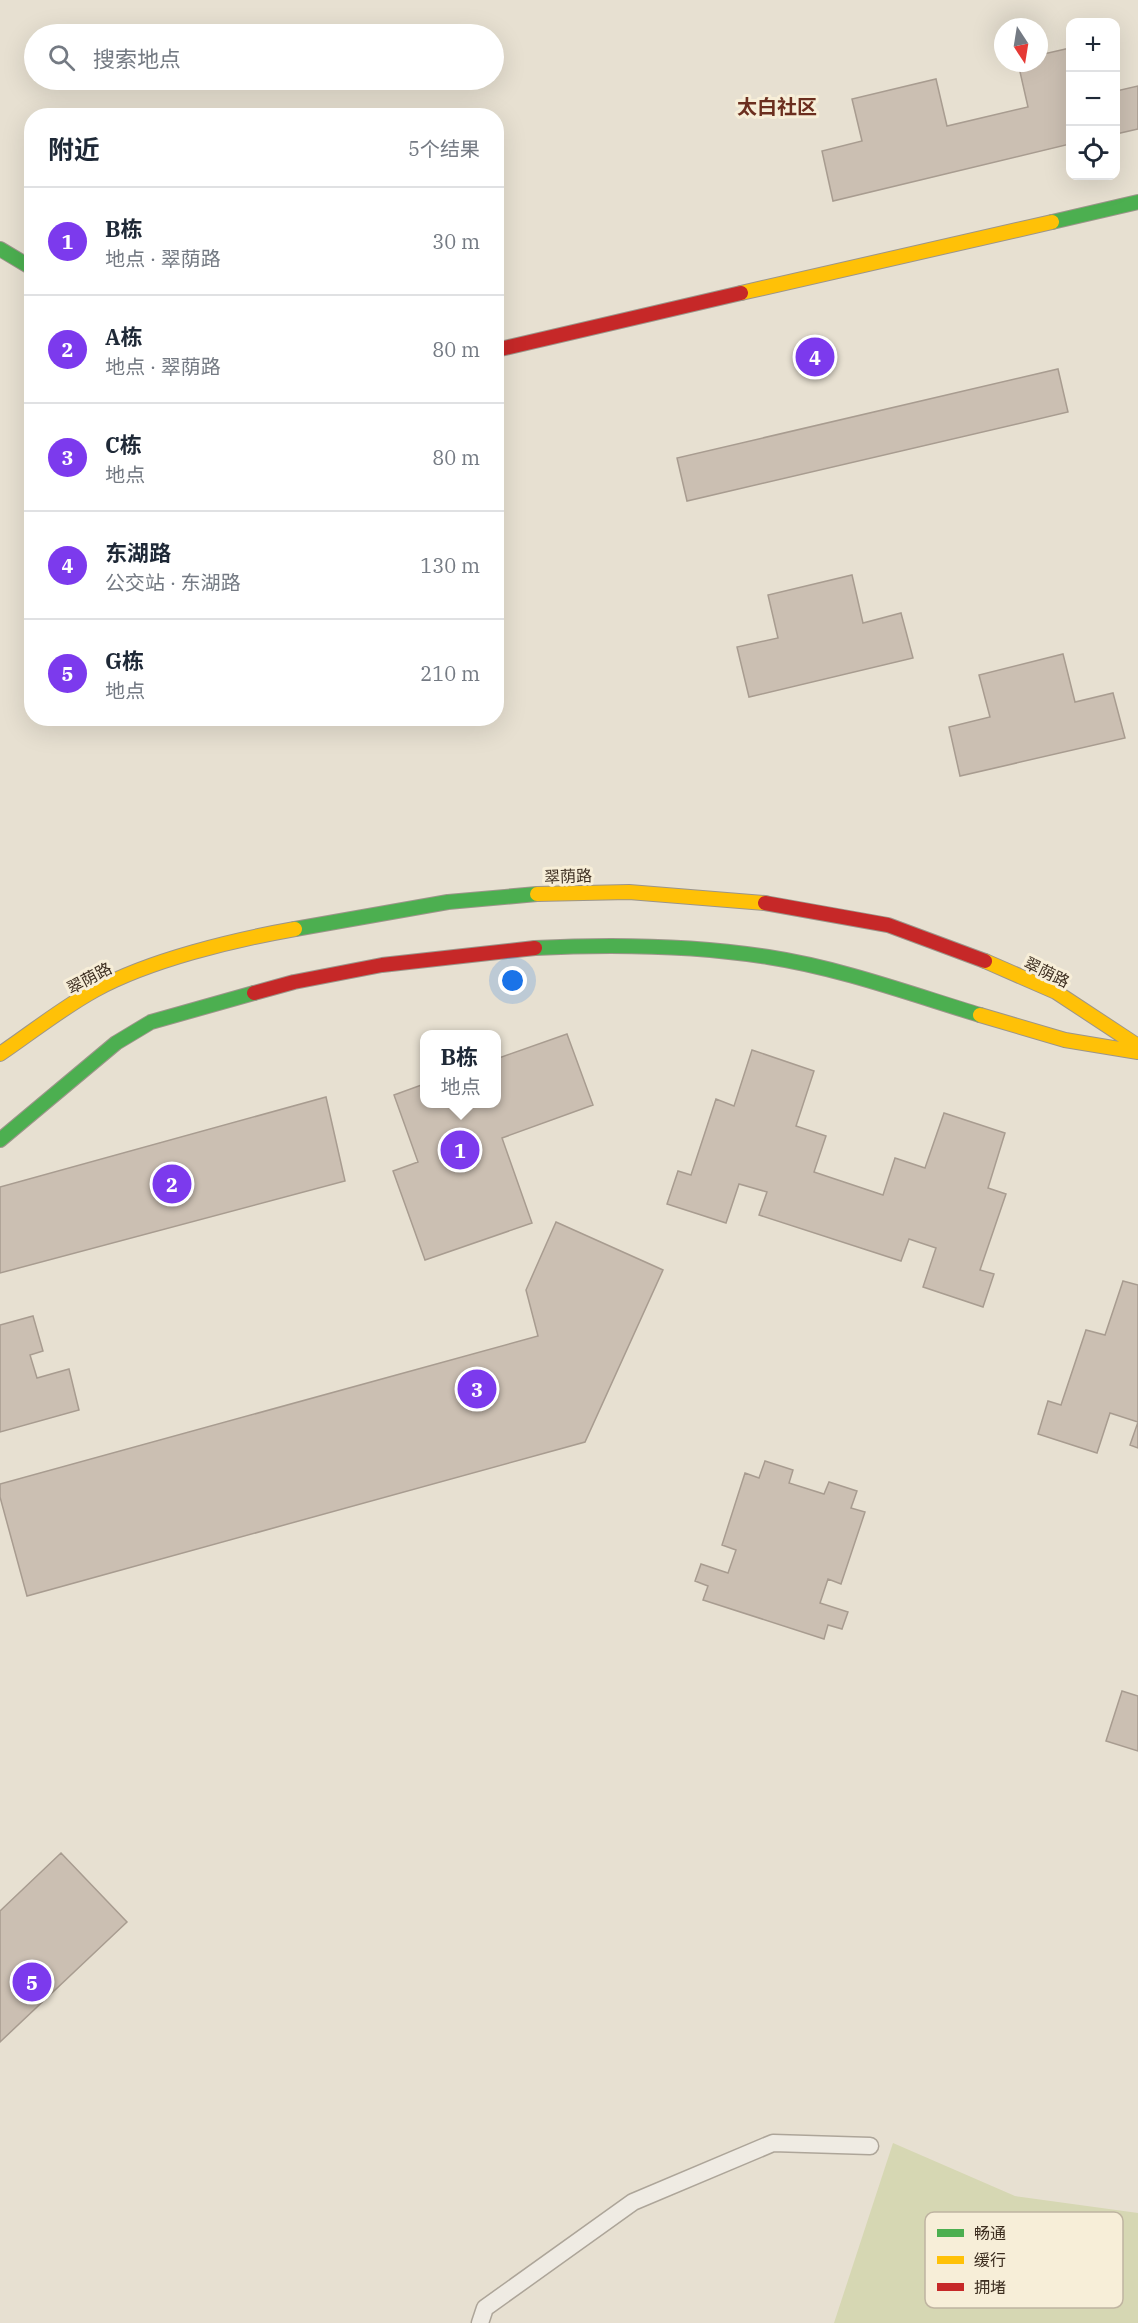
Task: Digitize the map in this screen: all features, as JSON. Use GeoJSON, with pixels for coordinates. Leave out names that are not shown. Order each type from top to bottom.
{"type":"FeatureCollection","features":[{"type":"Feature","properties":{"kind":"street"},"geometry":{"type":"LineString","coordinates":[[504,348],[1138,202]]}},
{"type":"Feature","properties":{"kind":"street"},"geometry":{"type":"LineString","coordinates":[[0,249],[24,263]]}},
{"type":"Feature","properties":{"kind":"street","name":"翠荫路"},"geometry":{"type":"LineString","coordinates":[[0,1054],[95,990],[161,963],[249,938],[448,902],[555,892],[629,892],[708,897],[793,906],[888,925],[978,958],[1056,992],[1138,1046]]}},
{"type":"Feature","properties":{"kind":"street"},"geometry":{"type":"LineString","coordinates":[[0,1140],[117,1043],[151,1022],[294,982],[382,965],[526,948],[619,944],[692,948],[770,957],[842,975],[1065,1040],[1138,1052]]}},
{"type":"Feature","properties":{"kind":"lane"},"geometry":{"type":"LineString","coordinates":[[480,2323],[485,2308],[633,2202],[773,2143],[870,2146]]}},
{"type":"Feature","properties":{"kind":"green space"},"geometry":{"type":"Polygon","coordinates":[[[893,2143],[1015,2196],[1138,2213],[1138,2323],[834,2323],[893,2143]]]}},
{"type":"Feature","properties":{"kind":"building"},"geometry":{"type":"Polygon","coordinates":[[[1066,49],[1066,145],[833,201],[822,151],[862,141],[852,99],[936,79],[947,126],[1028,107],[1020,72],[1048,72],[1048,53],[1066,49]]]}},
{"type":"Feature","properties":{"kind":"building"},"geometry":{"type":"Polygon","coordinates":[[[1138,86],[1138,129],[1120,133],[1120,126],[1120,90],[1138,86]]]}},
{"type":"Feature","properties":{"kind":"building"},"geometry":{"type":"Polygon","coordinates":[[[1058,369],[1068,412],[687,501],[677,458],[1058,369]]]}},
{"type":"Feature","properties":{"kind":"building"},"geometry":{"type":"Polygon","coordinates":[[[852,575],[863,623],[901,613],[913,658],[749,697],[737,647],[778,638],[768,595],[852,575]]]}},
{"type":"Feature","properties":{"kind":"building"},"geometry":{"type":"Polygon","coordinates":[[[1063,654],[1075,702],[1113,693],[1125,738],[960,776],[949,727],[990,717],[979,675],[1063,654]]]}},
{"type":"Feature","properties":{"kind":"building"},"geometry":{"type":"Polygon","coordinates":[[[567,1034],[593,1105],[502,1138],[532,1223],[425,1260],[393,1171],[418,1162],[394,1095],[420,1085],[420,1108],[501,1108],[501,1057],[567,1034]]]}},
{"type":"Feature","properties":{"kind":"building"},"geometry":{"type":"Polygon","coordinates":[[[752,1050],[814,1071],[796,1126],[826,1136],[814,1172],[883,1195],[895,1158],[925,1168],[944,1113],[1005,1133],[988,1188],[1006,1194],[980,1270],[994,1274],[983,1307],[923,1287],[936,1248],[909,1239],[901,1261],[759,1215],[767,1192],[739,1184],[726,1223],[667,1204],[678,1171],[691,1175],[716,1099],[734,1106],[752,1050]]]}},
{"type":"Feature","properties":{"kind":"building"},"geometry":{"type":"Polygon","coordinates":[[[326,1097],[345,1181],[0,1273],[0,1187],[326,1097]]]}},
{"type":"Feature","properties":{"kind":"building"},"geometry":{"type":"Polygon","coordinates":[[[556,1222],[663,1270],[585,1442],[27,1596],[0,1497],[0,1484],[538,1336],[526,1290],[556,1222]]]}},
{"type":"Feature","properties":{"kind":"building"},"geometry":{"type":"Polygon","coordinates":[[[1123,1281],[1138,1285],[1138,1422],[1110,1413],[1097,1453],[1038,1434],[1048,1401],[1061,1405],[1086,1330],[1105,1335],[1123,1281]]]}},
{"type":"Feature","properties":{"kind":"building"},"geometry":{"type":"Polygon","coordinates":[[[33,1316],[43,1351],[30,1355],[37,1378],[69,1369],[79,1410],[0,1432],[0,1325],[33,1316]]]}},
{"type":"Feature","properties":{"kind":"building"},"geometry":{"type":"Polygon","coordinates":[[[1138,1422],[1138,1448],[1130,1445],[1138,1422]]]}},
{"type":"Feature","properties":{"kind":"building"},"geometry":{"type":"Polygon","coordinates":[[[765,1461],[793,1470],[789,1483],[824,1494],[829,1482],[857,1491],[851,1508],[865,1512],[841,1584],[828,1579],[820,1603],[848,1612],[842,1629],[828,1625],[824,1639],[703,1600],[708,1586],[695,1581],[701,1564],[728,1573],[736,1550],[722,1545],[745,1473],[759,1478],[765,1461]]]}},
{"type":"Feature","properties":{"kind":"building"},"geometry":{"type":"Polygon","coordinates":[[[1122,1691],[1138,1696],[1138,1751],[1106,1741],[1122,1691]]]}},
{"type":"Feature","properties":{"kind":"building"},"geometry":{"type":"Polygon","coordinates":[[[61,1853],[127,1922],[0,2042],[0,1911],[61,1853]]]}},
{"type":"Feature","properties":{"kind":"traffic: fast"},"geometry":{"type":"LineString","coordinates":[[1052,222],[1138,202]]}},
{"type":"Feature","properties":{"kind":"traffic: fast"},"geometry":{"type":"LineString","coordinates":[[0,249],[24,263]]}},
{"type":"Feature","properties":{"kind":"traffic: fast"},"geometry":{"type":"LineString","coordinates":[[295,929],[448,902],[537,894]]}},
{"type":"Feature","properties":{"kind":"traffic: fast"},"geometry":{"type":"LineString","coordinates":[[535,948],[652,946],[768,957],[849,975],[980,1015]]}},
{"type":"Feature","properties":{"kind":"traffic: fast"},"geometry":{"type":"LineString","coordinates":[[0,1140],[116,1043],[151,1022],[254,993]]}},
{"type":"Feature","properties":{"kind":"traffic: slow"},"geometry":{"type":"LineString","coordinates":[[741,293],[1052,222]]}},
{"type":"Feature","properties":{"kind":"traffic: slow"},"geometry":{"type":"LineString","coordinates":[[537,894],[629,892],[765,903]]}},
{"type":"Feature","properties":{"kind":"traffic: slow"},"geometry":{"type":"LineString","coordinates":[[0,1054],[71,1005],[117,979],[192,952],[295,929]]}},
{"type":"Feature","properties":{"kind":"traffic: slow"},"geometry":{"type":"LineString","coordinates":[[985,961],[1056,992],[1138,1046]]}},
{"type":"Feature","properties":{"kind":"traffic: slow"},"geometry":{"type":"LineString","coordinates":[[980,1015],[1065,1040],[1138,1052]]}},
{"type":"Feature","properties":{"kind":"traffic: jam"},"geometry":{"type":"LineString","coordinates":[[504,348],[741,293]]}},
{"type":"Feature","properties":{"kind":"traffic: jam"},"geometry":{"type":"LineString","coordinates":[[765,903],[888,925],[985,961]]}},
{"type":"Feature","properties":{"kind":"traffic: jam"},"geometry":{"type":"LineString","coordinates":[[254,993],[294,982],[382,965],[535,948]]}},
{"type":"Feature","properties":{"kind":"place","name":"东湖路"},"geometry":{"type":"Point","coordinates":[815,357]}},
{"type":"Feature","properties":{"kind":"place","name":"B栋"},"geometry":{"type":"Point","coordinates":[460,1150]}},
{"type":"Feature","properties":{"kind":"place","name":"A栋"},"geometry":{"type":"Point","coordinates":[172,1184]}},
{"type":"Feature","properties":{"kind":"place","name":"C栋"},"geometry":{"type":"Point","coordinates":[477,1389]}},
{"type":"Feature","properties":{"kind":"place","name":"G栋"},"geometry":{"type":"Point","coordinates":[32,1982]}},
{"type":"Feature","properties":{"kind":"district","name":"太白社区"},"geometry":{"type":"Point","coordinates":[777,107]}}]}
